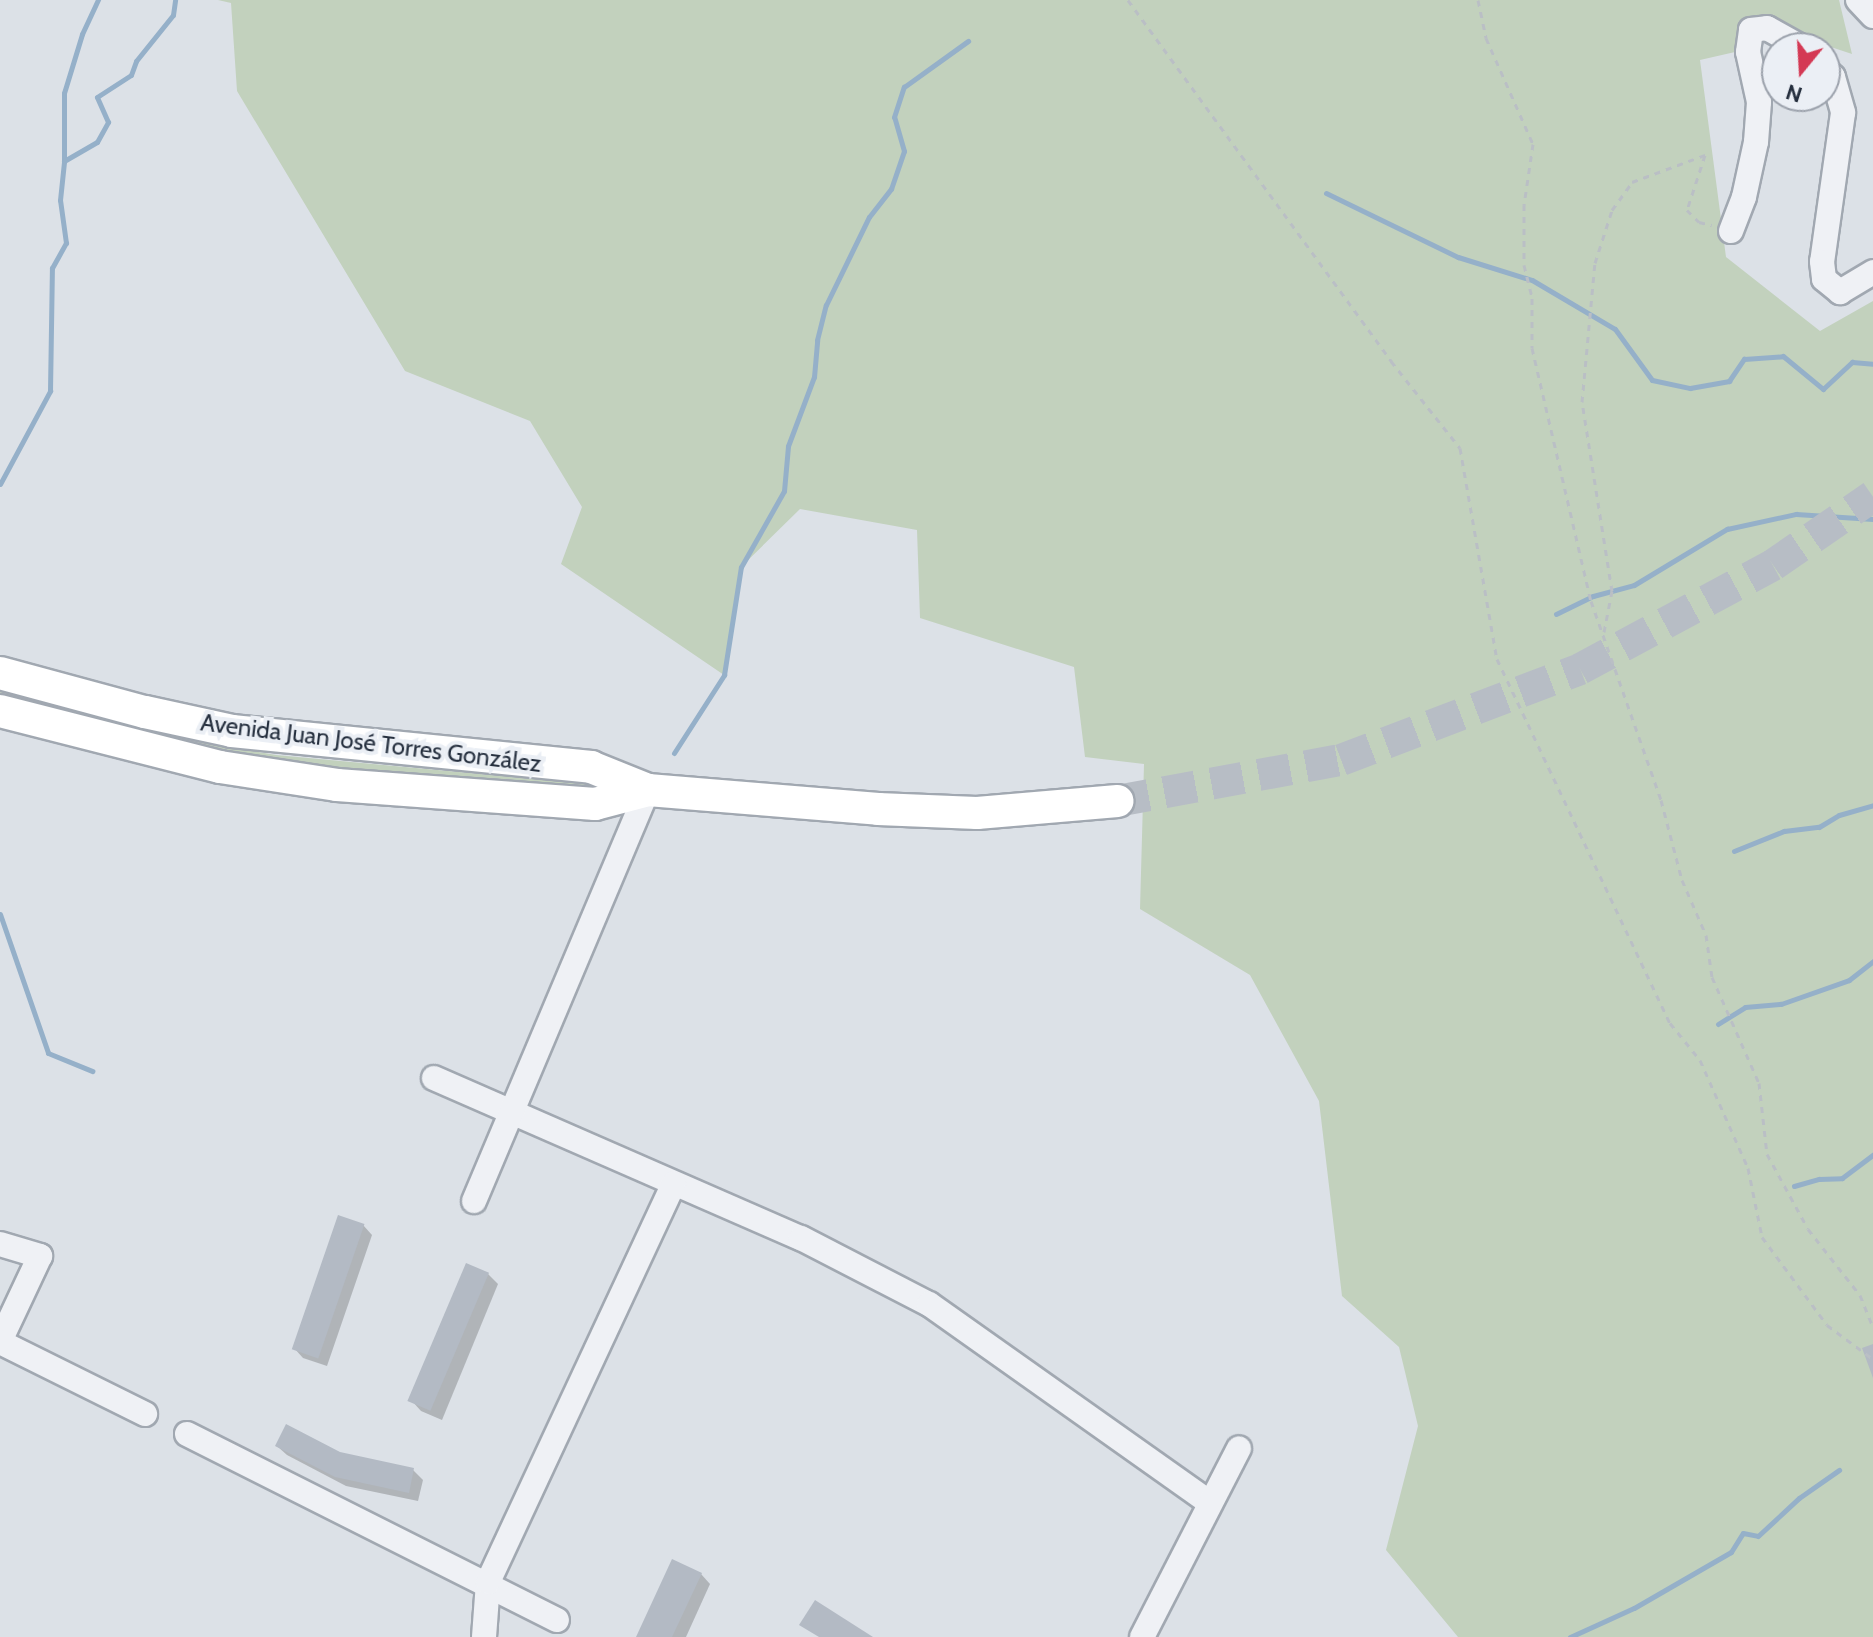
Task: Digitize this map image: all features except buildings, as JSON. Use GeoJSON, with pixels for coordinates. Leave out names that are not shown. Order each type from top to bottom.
{"type":"FeatureCollection","features":[{"type":"Feature","properties":{"kind":"main road","name":"Avenida Juan José Torres González"},"geometry":{"type":"LineString","coordinates":[[0,673],[145,712],[232,731],[591,767],[648,790],[878,809],[977,813],[1117,801]]}},
{"type":"Feature","properties":{"kind":"main road","name":"Avenida Juan José Torres González"},"geometry":{"type":"LineString","coordinates":[[0,711],[220,767],[337,785],[595,804],[648,790]]}},
{"type":"Feature","properties":{"kind":"street"},"geometry":{"type":"LineString","coordinates":[[1858,0],[1873,16]]}},
{"type":"Feature","properties":{"kind":"street"},"geometry":{"type":"LineString","coordinates":[[1731,231],[1744,197],[1756,142],[1759,102],[1748,52],[1751,30],[1767,28],[1774,32]]}},
{"type":"Feature","properties":{"kind":"street"},"geometry":{"type":"LineString","coordinates":[[1841,106],[1843,113],[1822,262],[1824,279],[1840,292],[1873,272]]}},
{"type":"Feature","properties":{"kind":"street"},"geometry":{"type":"LineString","coordinates":[[474,1201],[648,790]]}},
{"type":"Feature","properties":{"kind":"street"},"geometry":{"type":"LineString","coordinates":[[434,1078],[801,1238],[929,1304],[1209,1502]]}},
{"type":"Feature","properties":{"kind":"street"},"geometry":{"type":"LineString","coordinates":[[484,1637],[488,1582],[674,1184]]}},
{"type":"Feature","properties":{"kind":"street"},"geometry":{"type":"LineString","coordinates":[[0,1244],[40,1256],[0,1342],[145,1414]]}},
{"type":"Feature","properties":{"kind":"street"},"geometry":{"type":"LineString","coordinates":[[187,1434],[488,1582],[557,1620]]}},
{"type":"Feature","properties":{"kind":"street"},"geometry":{"type":"LineString","coordinates":[[1142,1637],[1239,1448]]}},
{"type":"Feature","properties":{"kind":"path"},"geometry":{"type":"LineString","coordinates":[[1128,0],[1391,361],[1460,448],[1497,659],[1670,1023],[1700,1060],[1748,1168],[1762,1237],[1827,1325],[1873,1359]]}},
{"type":"Feature","properties":{"kind":"path"},"geometry":{"type":"LineString","coordinates":[[1478,0],[1486,38],[1533,144],[1527,166],[1524,265],[1532,298],[1532,348],[1590,597],[1661,800],[1682,880],[1706,935],[1712,977],[1759,1083],[1767,1154],[1808,1229],[1860,1295],[1873,1328]]}},
{"type":"Feature","properties":{"kind":"path"},"geometry":{"type":"LineString","coordinates":[[1603,635],[1612,593],[1582,402],[1595,263],[1612,210],[1632,182],[1705,155],[1687,210],[1699,222],[1731,231]]}},
{"type":"Feature","properties":{"kind":"green space"},"geometry":{"type":"Polygon","coordinates":[[[218,0],[1839,0],[1852,54],[1841,50],[1841,32],[1785,32],[1767,26],[1735,52],[1700,60],[1726,257],[1820,331],[1873,301],[1873,1637],[1458,1637],[1386,1550],[1418,1426],[1399,1347],[1342,1296],[1319,1101],[1250,975],[1140,909],[1144,764],[1085,757],[1074,667],[920,618],[917,530],[800,509],[741,567],[724,675],[561,564],[582,507],[530,421],[405,371],[237,91],[231,3],[218,0]]]}},
{"type":"Feature","properties":{"kind":"green space"},"geometry":{"type":"Polygon","coordinates":[[[0,691],[176,738],[276,755],[597,785],[534,791],[253,765],[0,706],[0,691]]]}},
{"type":"Feature","properties":{"kind":"waterway"},"geometry":{"type":"LineString","coordinates":[[64,161],[64,93],[82,34],[98,0]]}},
{"type":"Feature","properties":{"kind":"waterway"},"geometry":{"type":"LineString","coordinates":[[0,484],[50,391],[52,268],[66,243],[60,200],[64,161],[97,142],[108,122],[97,97],[131,75],[136,61],[173,15],[175,0]]}},
{"type":"Feature","properties":{"kind":"waterway"},"geometry":{"type":"LineString","coordinates":[[674,753],[724,675],[741,567],[784,491],[788,446],[814,377],[817,340],[826,305],[869,217],[891,189],[904,151],[894,117],[904,87],[968,41]]}},
{"type":"Feature","properties":{"kind":"waterway"},"geometry":{"type":"LineString","coordinates":[[1326,193],[1458,257],[1532,280],[1615,329],[1652,380],[1690,388],[1729,381],[1744,359],[1783,356],[1823,389],[1852,362],[1873,364]]}},
{"type":"Feature","properties":{"kind":"waterway"},"geometry":{"type":"LineString","coordinates":[[1556,614],[1593,596],[1634,585],[1727,529],[1796,514],[1873,519]]}},
{"type":"Feature","properties":{"kind":"waterway"},"geometry":{"type":"LineString","coordinates":[[1734,851],[1784,831],[1819,827],[1839,815],[1873,805]]}},
{"type":"Feature","properties":{"kind":"waterway"},"geometry":{"type":"LineString","coordinates":[[0,914],[48,1053],[92,1071]]}},
{"type":"Feature","properties":{"kind":"waterway"},"geometry":{"type":"LineString","coordinates":[[1718,1024],[1745,1007],[1781,1004],[1849,980],[1873,961]]}},
{"type":"Feature","properties":{"kind":"waterway"},"geometry":{"type":"LineString","coordinates":[[1794,1186],[1819,1179],[1842,1178],[1873,1155]]}},
{"type":"Feature","properties":{"kind":"waterway"},"geometry":{"type":"LineString","coordinates":[[1570,1637],[1634,1608],[1731,1552],[1743,1533],[1758,1536],[1799,1498],[1839,1470]]}},
{"type":"Feature","properties":{"kind":"tunnel"},"geometry":{"type":"LineString","coordinates":[[1117,801],[1341,760],[1580,669],[1773,565],[1873,496]]}}]}
